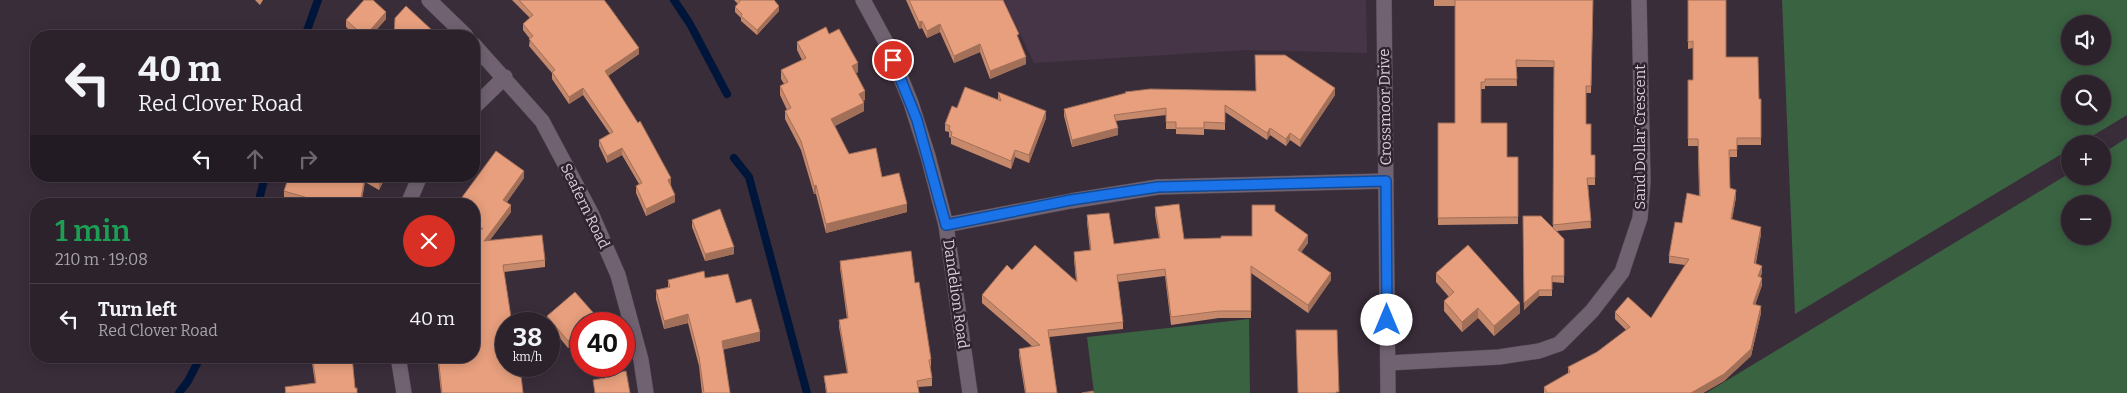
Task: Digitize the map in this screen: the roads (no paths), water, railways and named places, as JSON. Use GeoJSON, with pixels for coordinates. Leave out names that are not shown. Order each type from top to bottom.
{"type":"FeatureCollection","features":[{"type":"Feature","properties":{"kind":"street"},"geometry":{"type":"LineString","coordinates":[[429,0],[460,30]]}},
{"type":"Feature","properties":{"kind":"street","name":"Dandelion Road"},"geometry":{"type":"LineString","coordinates":[[863,0],[888,46],[911,102],[928,156],[946,225],[970,393]]}},
{"type":"Feature","properties":{"kind":"street","name":"Crossmoor Drive"},"geometry":{"type":"LineString","coordinates":[[1384,0],[1388,393]]}},
{"type":"Feature","properties":{"kind":"street","name":"Sand Dollar Crescent"},"geometry":{"type":"LineString","coordinates":[[1388,363],[1499,356],[1538,351],[1558,344],[1592,311],[1622,272],[1640,218],[1643,180],[1639,0]]}},
{"type":"Feature","properties":{"kind":"street","name":"Seafern Road"},"geometry":{"type":"LineString","coordinates":[[480,51],[542,120],[591,213],[618,276],[641,360],[646,393]]}},
{"type":"Feature","properties":{"kind":"street"},"geometry":{"type":"LineString","coordinates":[[480,101],[504,77]]}},
{"type":"Feature","properties":{"kind":"street"},"geometry":{"type":"LineString","coordinates":[[946,225],[1071,200],[1158,187],[1386,181]]}},
{"type":"Feature","properties":{"kind":"street"},"geometry":{"type":"LineString","coordinates":[[411,198],[417,182]]}},
{"type":"Feature","properties":{"kind":"street"},"geometry":{"type":"LineString","coordinates":[[399,363],[404,393]]}},
{"type":"Feature","properties":{"kind":"waterway"},"geometry":{"type":"LineString","coordinates":[[307,30],[318,0]]}},
{"type":"Feature","properties":{"kind":"waterway"},"geometry":{"type":"LineString","coordinates":[[674,0],[690,24],[727,94]]}},
{"type":"Feature","properties":{"kind":"waterway"},"geometry":{"type":"LineString","coordinates":[[734,158],[749,177],[807,393]]}},
{"type":"Feature","properties":{"kind":"waterway"},"geometry":{"type":"LineString","coordinates":[[260,198],[264,182]]}},
{"type":"Feature","properties":{"kind":"waterway"},"geometry":{"type":"LineString","coordinates":[[179,393],[197,363]]}}]}
